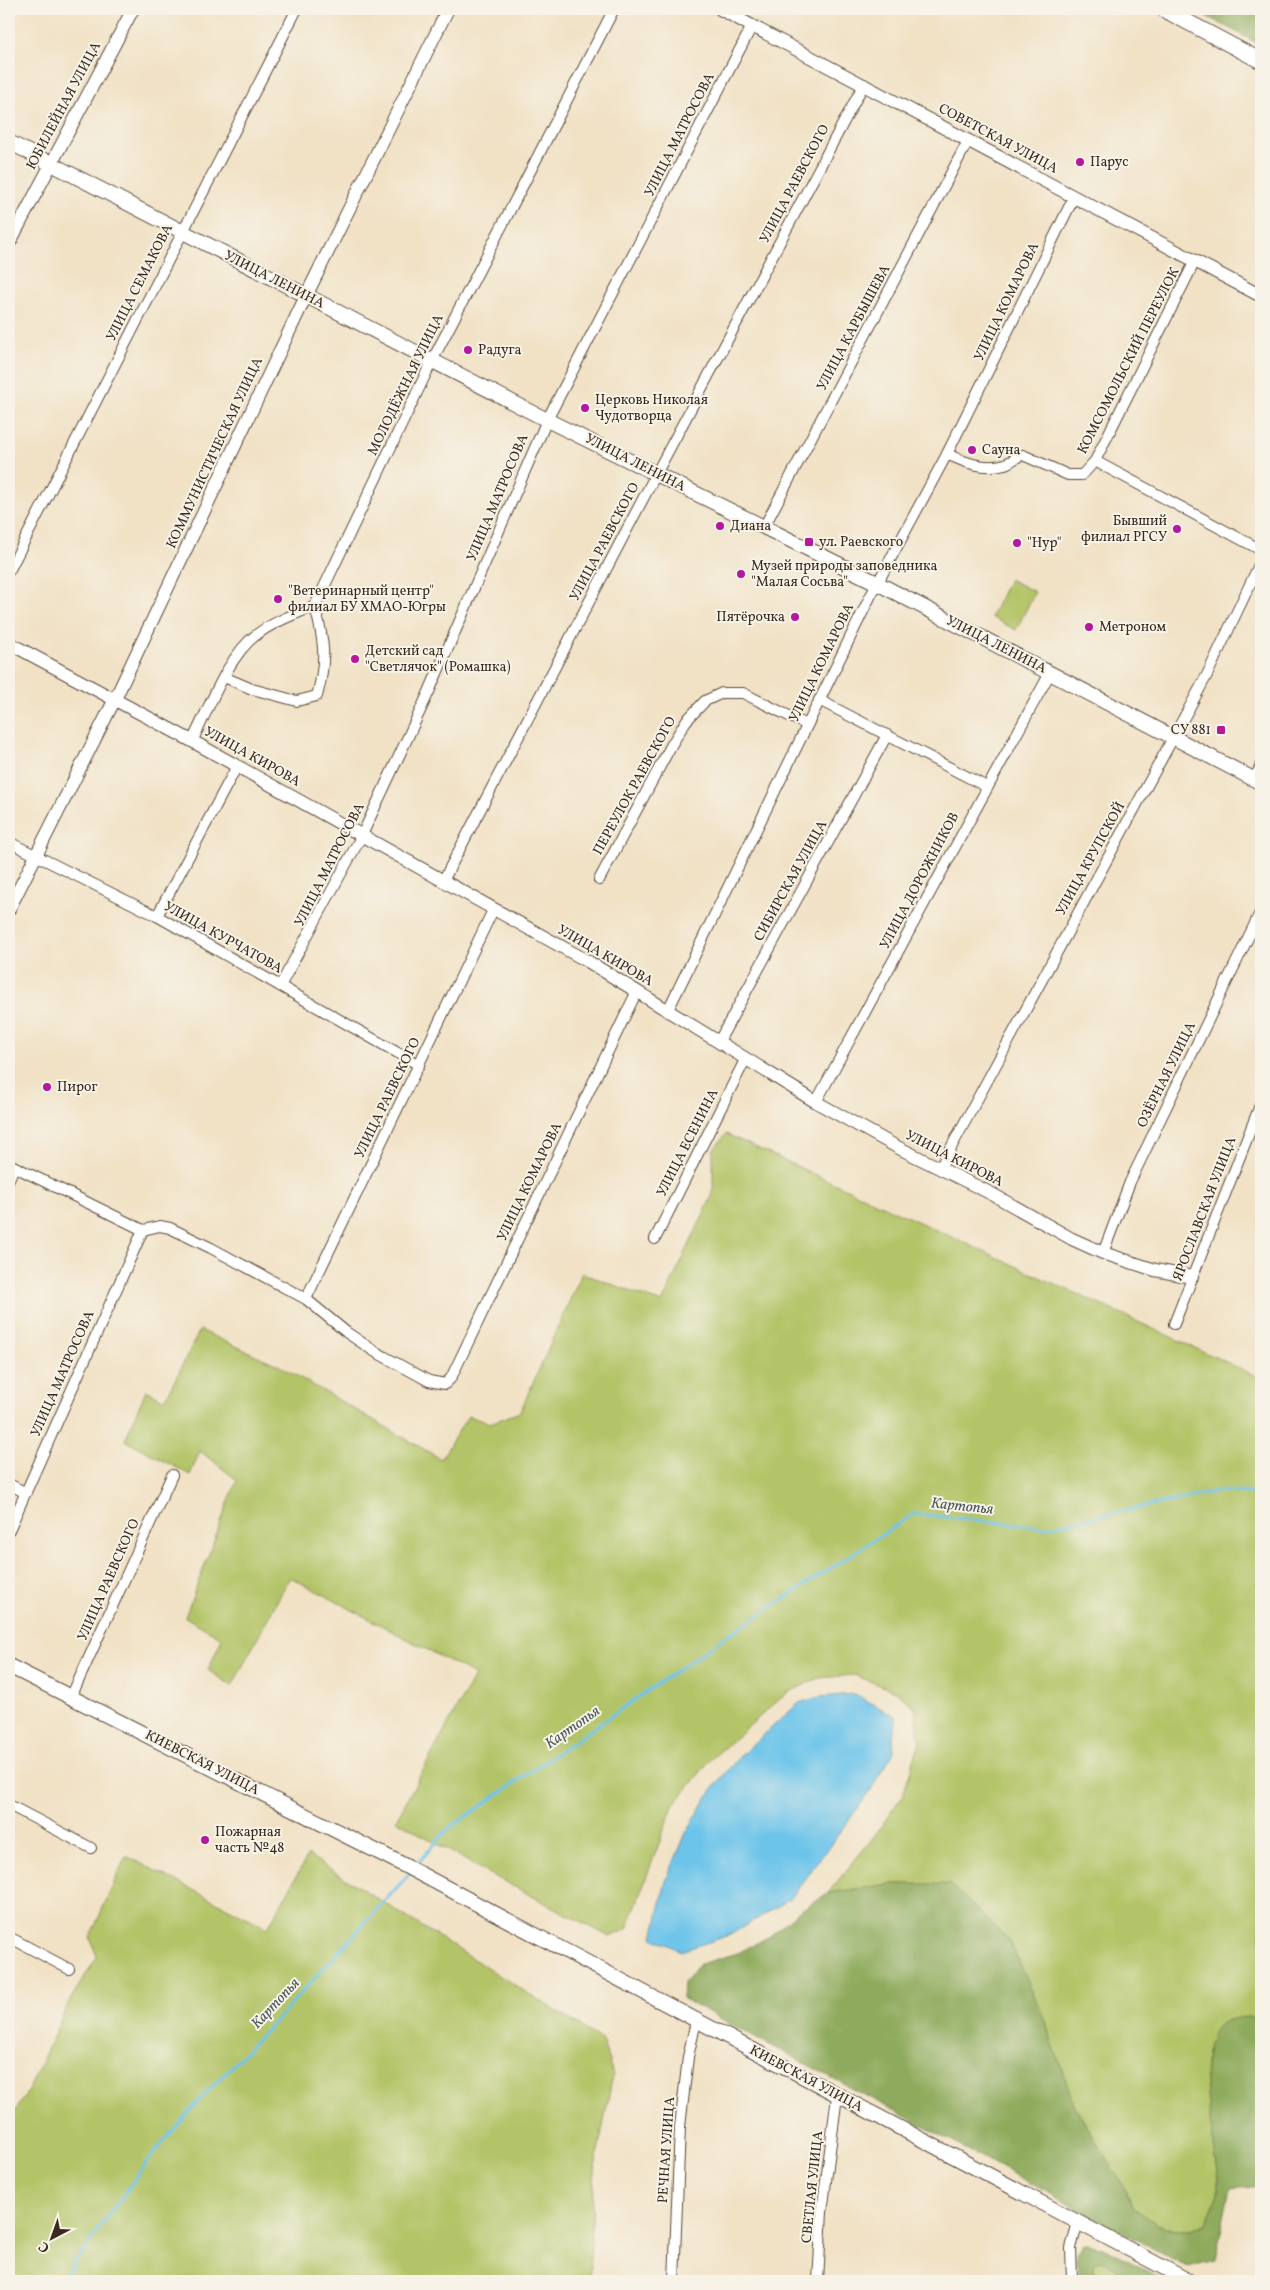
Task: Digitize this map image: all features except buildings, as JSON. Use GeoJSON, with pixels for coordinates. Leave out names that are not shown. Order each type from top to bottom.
{"type":"FeatureCollection","features":[{"type":"Feature","properties":{"kind":"main road"},"geometry":{"type":"LineString","coordinates":[[1164,9],[1261,62]]}},
{"type":"Feature","properties":{"kind":"main road","name":"УЛИЦА ЛЕНИНА"},"geometry":{"type":"LineString","coordinates":[[9,142],[547,420],[877,583],[1258,781]]}},
{"type":"Feature","properties":{"kind":"main road","name":"КИЕВСКАЯ УЛИЦА"},"geometry":{"type":"LineString","coordinates":[[9,1666],[394,1860],[1189,2281]]}},
{"type":"Feature","properties":{"kind":"street","name":"ЮБИЛЕЙНАЯ УЛИЦА"},"geometry":{"type":"LineString","coordinates":[[9,244],[133,9]]}},
{"type":"Feature","properties":{"kind":"street","name":"УЛИЦА СЕМАКОВА"},"geometry":{"type":"LineString","coordinates":[[9,571],[297,9]]}},
{"type":"Feature","properties":{"kind":"street","name":"КОММУНИСТИЧЕСКАЯ УЛИЦА"},"geometry":{"type":"LineString","coordinates":[[9,909],[115,699],[306,296],[448,9]]}},
{"type":"Feature","properties":{"kind":"street","name":"МОЛОДЁЖНАЯ УЛИЦА"},"geometry":{"type":"LineString","coordinates":[[315,606],[432,361],[614,9]]}},
{"type":"Feature","properties":{"kind":"street","name":"СОВЕТСКАЯ УЛИЦА"},"geometry":{"type":"LineString","coordinates":[[720,9],[1261,296]]}},
{"type":"Feature","properties":{"kind":"street","name":"УЛИЦА МАТРОСОВА"},"geometry":{"type":"LineString","coordinates":[[280,986],[362,835],[428,694],[547,420],[752,26]]}},
{"type":"Feature","properties":{"kind":"street","name":"УЛИЦА РАЕВСКОГО"},"geometry":{"type":"LineString","coordinates":[[443,881],[656,474],[864,84]]}},
{"type":"Feature","properties":{"kind":"street","name":"УЛИЦА КАРБЫШЕВА"},"geometry":{"type":"LineString","coordinates":[[764,527],[968,141]]}},
{"type":"Feature","properties":{"kind":"street","name":"УЛИЦА КОМАРОВА"},"geometry":{"type":"LineString","coordinates":[[668,1010],[877,583],[946,454],[1074,197]]}},
{"type":"Feature","properties":{"kind":"street","name":"КОМСОМОЛЬСКИЙ ПЕРЕУЛОК"},"geometry":{"type":"LineString","coordinates":[[946,454],[965,462],[987,467],[1006,464],[1023,455],[1068,475],[1082,475],[1095,461],[1195,261]]}},
{"type":"Feature","properties":{"kind":"street"},"geometry":{"type":"LineString","coordinates":[[1095,461],[1261,550]]}},
{"type":"Feature","properties":{"kind":"street","name":"УЛИЦА КРУПСКОЙ"},"geometry":{"type":"LineString","coordinates":[[940,1168],[1216,658],[1261,561]]}},
{"type":"Feature","properties":{"kind":"street"},"geometry":{"type":"LineString","coordinates":[[192,741],[224,677],[243,646],[254,636],[276,622],[315,606],[324,640],[324,673],[317,696],[297,701],[252,689],[224,677]]}},
{"type":"Feature","properties":{"kind":"street","name":"УЛИЦА КИРОВА"},"geometry":{"type":"LineString","coordinates":[[9,642],[362,835],[637,990],[816,1102],[897,1147],[992,1194],[1072,1239],[1103,1253],[1155,1270],[1192,1277]]}},
{"type":"Feature","properties":{"kind":"street","name":"УЛИЦА ДОРОЖНИКОВ"},"geometry":{"type":"LineString","coordinates":[[816,1102],[986,787],[1050,673]]}},
{"type":"Feature","properties":{"kind":"street","name":"ПЕРЕУЛОК РАЕВСКОГО"},"geometry":{"type":"LineString","coordinates":[[599,880],[672,744],[686,721],[705,701],[722,693],[743,693],[807,725]]}},
{"type":"Feature","properties":{"kind":"street"},"geometry":{"type":"LineString","coordinates":[[819,700],[986,787]]}},
{"type":"Feature","properties":{"kind":"street","name":"СИБИРСКАЯ УЛИЦА"},"geometry":{"type":"LineString","coordinates":[[719,1041],[887,735]]}},
{"type":"Feature","properties":{"kind":"street"},"geometry":{"type":"LineString","coordinates":[[157,916],[237,766]]}},
{"type":"Feature","properties":{"kind":"street"},"geometry":{"type":"LineString","coordinates":[[1258,781],[1261,766]]}},
{"type":"Feature","properties":{"kind":"street","name":"УЛИЦА КУРЧАТОВА"},"geometry":{"type":"LineString","coordinates":[[9,842],[157,916],[419,1065]]}},
{"type":"Feature","properties":{"kind":"street","name":"УЛИЦА РАЕВСКОГО"},"geometry":{"type":"LineString","coordinates":[[306,1299],[493,910]]}},
{"type":"Feature","properties":{"kind":"street","name":"ОЗЁРНАЯ УЛИЦА"},"geometry":{"type":"LineString","coordinates":[[1103,1253],[1130,1182],[1261,911]]}},
{"type":"Feature","properties":{"kind":"street","name":"УЛИЦА КОМАРОВА"},"geometry":{"type":"LineString","coordinates":[[306,1299],[346,1332],[374,1351],[429,1381],[445,1384],[451,1378],[637,990]]}},
{"type":"Feature","properties":{"kind":"street","name":"УЛИЦА ЕСЕНИНА"},"geometry":{"type":"LineString","coordinates":[[655,1239],[746,1058]]}},
{"type":"Feature","properties":{"kind":"street","name":"ЯРОСЛАВСКАЯ УЛИЦА"},"geometry":{"type":"LineString","coordinates":[[1174,1324],[1261,1103]]}},
{"type":"Feature","properties":{"kind":"street"},"geometry":{"type":"LineString","coordinates":[[9,1179],[11,1166],[143,1230],[160,1226],[170,1228],[306,1299]]}},
{"type":"Feature","properties":{"kind":"street","name":"УЛИЦА МАТРОСОВА"},"geometry":{"type":"LineString","coordinates":[[9,1530],[143,1230]]}},
{"type":"Feature","properties":{"kind":"street","name":"УЛИЦА РАЕВСКОГО"},"geometry":{"type":"LineString","coordinates":[[71,1697],[172,1475]]}},
{"type":"Feature","properties":{"kind":"street"},"geometry":{"type":"LineString","coordinates":[[9,1484],[26,1492]]}},
{"type":"Feature","properties":{"kind":"street"},"geometry":{"type":"LineString","coordinates":[[9,1805],[91,1848]]}},
{"type":"Feature","properties":{"kind":"street"},"geometry":{"type":"LineString","coordinates":[[9,1937],[69,1969]]}},
{"type":"Feature","properties":{"kind":"street","name":"РЕЧНАЯ УЛИЦА"},"geometry":{"type":"LineString","coordinates":[[674,2281],[680,2127],[688,2056],[696,2021]]}},
{"type":"Feature","properties":{"kind":"street","name":"СВЕТЛАЯ УЛИЦА"},"geometry":{"type":"LineString","coordinates":[[818,2281],[822,2212],[837,2096]]}},
{"type":"Feature","properties":{"kind":"street"},"geometry":{"type":"LineString","coordinates":[[1072,2281],[1071,2248],[1078,2222]]}},
{"type":"Feature","properties":{"kind":"green space"},"geometry":{"type":"Polygon","coordinates":[[[1193,9],[1254,9],[1261,13],[1261,45],[1193,9]]]}},
{"type":"Feature","properties":{"kind":"green space"},"geometry":{"type":"Polygon","coordinates":[[[1009,579],[1035,592],[1016,630],[991,617],[1009,579]]]}},
{"type":"Feature","properties":{"kind":"green space"},"geometry":{"type":"Polygon","coordinates":[[[726,1134],[1261,1378],[1261,2017],[1240,2018],[1207,2051],[1205,2075],[1219,2178],[1218,2193],[1207,2223],[1192,2230],[1176,2230],[1157,2224],[1134,2209],[1125,2189],[1075,2107],[1043,2016],[1009,1940],[950,1885],[891,1884],[828,1893],[872,1839],[903,1795],[920,1742],[915,1707],[897,1692],[854,1675],[819,1678],[787,1693],[711,1759],[673,1806],[627,1929],[610,1937],[486,1872],[396,1820],[475,1675],[290,1577],[232,1686],[208,1670],[222,1638],[185,1617],[237,1480],[200,1451],[190,1475],[125,1440],[146,1390],[165,1400],[200,1330],[278,1365],[441,1459],[468,1416],[490,1423],[520,1412],[582,1273],[662,1303],[713,1194],[713,1150],[726,1134]]]}},
{"type":"Feature","properties":{"kind":"green space"},"geometry":{"type":"Polygon","coordinates":[[[308,1855],[602,2040],[613,2074],[595,2168],[589,2281],[9,2281],[9,2122],[29,2089],[70,2000],[97,1957],[90,1937],[126,1856],[268,1928],[308,1855]]]}},
{"type":"Feature","properties":{"kind":"green space"},"geometry":{"type":"Polygon","coordinates":[[[891,1884],[950,1884],[1009,1940],[1043,2016],[1075,2107],[1125,2189],[1134,2208],[1157,2224],[1176,2230],[1192,2230],[1207,2223],[1218,2193],[1219,2178],[1207,2097],[1207,2053],[1211,2036],[1220,2024],[1229,2020],[1261,2017],[1261,2186],[1230,2189],[1215,2260],[1188,2267],[682,1998],[683,1983],[700,1964],[738,1953],[770,1936],[798,1912],[828,1893],[891,1884]]]}},
{"type":"Feature","properties":{"kind":"green space"},"geometry":{"type":"Polygon","coordinates":[[[1088,2243],[1103,2247],[1167,2281],[1137,2281],[1100,2260],[1093,2263],[1094,2281],[1080,2281],[1076,2258],[1082,2245],[1088,2243]]]}},
{"type":"Feature","properties":{"kind":"green space"},"geometry":{"type":"Polygon","coordinates":[[[1100,2260],[1105,2261],[1137,2281],[1094,2281],[1093,2263],[1100,2260]]]}},
{"type":"Feature","properties":{"kind":"water"},"geometry":{"type":"Polygon","coordinates":[[[854,1694],[897,1717],[893,1735],[894,1752],[869,1793],[790,1899],[730,1935],[681,1951],[653,1937],[666,1881],[686,1833],[711,1791],[737,1759],[799,1703],[819,1697],[854,1694]]]}},
{"type":"Feature","properties":{"kind":"waterway","name":"Картопья"},"geometry":{"type":"LineString","coordinates":[[415,1866],[448,1829],[725,1637],[914,1514],[1047,1527],[1219,1491],[1261,1494]]}},
{"type":"Feature","properties":{"kind":"waterway","name":"Картопья"},"geometry":{"type":"LineString","coordinates":[[62,2281],[152,2155],[203,2096],[286,2010],[410,1873]]}},
{"type":"Feature","properties":{"kind":"place","name":"Парус"},"geometry":{"type":"Point","coordinates":[1080,162]}},
{"type":"Feature","properties":{"kind":"place","name":"Радуга"},"geometry":{"type":"Point","coordinates":[468,350]}},
{"type":"Feature","properties":{"kind":"place","name":"Церковь Николая Чудотворца"},"geometry":{"type":"Point","coordinates":[585,408]}},
{"type":"Feature","properties":{"kind":"place","name":"Сауна"},"geometry":{"type":"Point","coordinates":[972,450]}},
{"type":"Feature","properties":{"kind":"place","name":"Диана"},"geometry":{"type":"Point","coordinates":[720,526]}},
{"type":"Feature","properties":{"kind":"place","name":"Бывший филиал РГСУ"},"geometry":{"type":"Point","coordinates":[1177,529]}},
{"type":"Feature","properties":{"kind":"place","name":"ул. Раевского"},"geometry":{"type":"Point","coordinates":[809,542]}},
{"type":"Feature","properties":{"kind":"place","name":"\"Нур\""},"geometry":{"type":"Point","coordinates":[1017,543]}},
{"type":"Feature","properties":{"kind":"place","name":"Музей природы заповедника \"Малая Сосьва\""},"geometry":{"type":"Point","coordinates":[741,574]}},
{"type":"Feature","properties":{"kind":"place","name":"\"Ветеринарный центр\" филиал БУ ХМАО-Югры"},"geometry":{"type":"Point","coordinates":[278,599]}},
{"type":"Feature","properties":{"kind":"place","name":"Пятёрочка"},"geometry":{"type":"Point","coordinates":[795,617]}},
{"type":"Feature","properties":{"kind":"place","name":"Метроном"},"geometry":{"type":"Point","coordinates":[1089,627]}},
{"type":"Feature","properties":{"kind":"place","name":"Детский сад \"Светлячок\" (Ромашка)"},"geometry":{"type":"Point","coordinates":[355,659]}},
{"type":"Feature","properties":{"kind":"place","name":"СУ 881"},"geometry":{"type":"Point","coordinates":[1221,730]}},
{"type":"Feature","properties":{"kind":"place","name":"Пирог"},"geometry":{"type":"Point","coordinates":[47,1087]}},
{"type":"Feature","properties":{"kind":"place","name":"Пожарная часть №48"},"geometry":{"type":"Point","coordinates":[205,1840]}}]}
